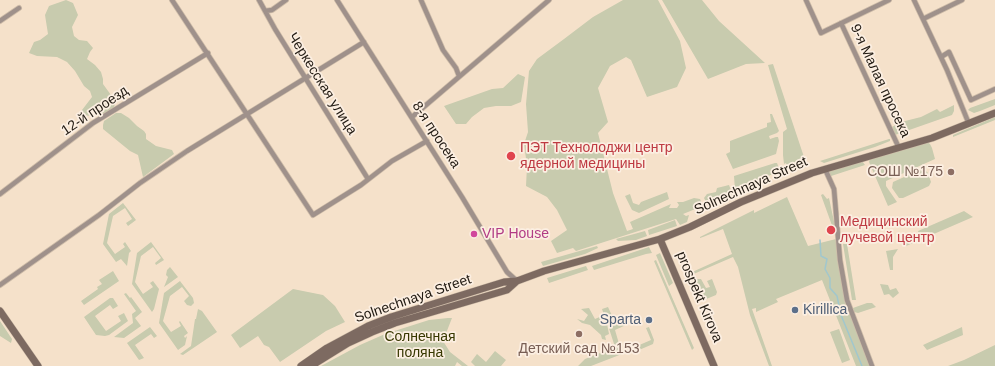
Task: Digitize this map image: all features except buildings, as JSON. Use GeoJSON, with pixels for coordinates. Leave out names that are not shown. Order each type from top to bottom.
{"type":"FeatureCollection","features":[{"type":"Feature","properties":{"kind":"main road","name":"Solnechnaya Street"},"geometry":{"type":"LineString","coordinates":[[301,366],[351,334],[380,322],[504,282],[517,281],[660,239],[690,227],[742,202],[825,169],[932,138],[995,113]]}},
{"type":"Feature","properties":{"kind":"main road","name":"prospekt Kirova"},"geometry":{"type":"LineString","coordinates":[[660,239],[714,366]]}},
{"type":"Feature","properties":{"kind":"main road","name":"Solnechnaya Street"},"geometry":{"type":"LineString","coordinates":[[311,366],[348,343],[372,332],[395,323],[507,290],[517,281]]}},
{"type":"Feature","properties":{"kind":"main road"},"geometry":{"type":"LineString","coordinates":[[0,311],[38,366]]}},
{"type":"Feature","properties":{"kind":"street"},"geometry":{"type":"LineString","coordinates":[[172,0],[313,215],[361,185],[392,161],[427,141]]}},
{"type":"Feature","properties":{"kind":"street","name":"Черкесская улица"},"geometry":{"type":"LineString","coordinates":[[259,0],[305,79],[368,179]]}},
{"type":"Feature","properties":{"kind":"street"},"geometry":{"type":"LineString","coordinates":[[265,11],[272,10],[286,0]]}},
{"type":"Feature","properties":{"kind":"street","name":"8-я просека"},"geometry":{"type":"LineString","coordinates":[[337,0],[412,117],[507,272],[517,281]]}},
{"type":"Feature","properties":{"kind":"street"},"geometry":{"type":"LineString","coordinates":[[421,0],[443,50],[456,68],[459,76]]}},
{"type":"Feature","properties":{"kind":"street"},"geometry":{"type":"LineString","coordinates":[[412,117],[549,0]]}},
{"type":"Feature","properties":{"kind":"street"},"geometry":{"type":"LineString","coordinates":[[806,0],[821,33],[889,0]]}},
{"type":"Feature","properties":{"kind":"street"},"geometry":{"type":"LineString","coordinates":[[914,0],[941,56],[969,124]]}},
{"type":"Feature","properties":{"kind":"street"},"geometry":{"type":"LineString","coordinates":[[923,19],[962,0]]}},
{"type":"Feature","properties":{"kind":"street"},"geometry":{"type":"LineString","coordinates":[[0,21],[19,8]]}},
{"type":"Feature","properties":{"kind":"street","name":"9-я Малая просека"},"geometry":{"type":"LineString","coordinates":[[841,23],[899,148]]}},
{"type":"Feature","properties":{"kind":"street"},"geometry":{"type":"LineString","coordinates":[[0,284],[99,215],[140,182],[186,151],[364,42]]}},
{"type":"Feature","properties":{"kind":"street"},"geometry":{"type":"LineString","coordinates":[[941,56],[949,52],[971,100],[995,90]]}},
{"type":"Feature","properties":{"kind":"street","name":"12-й проезд"},"geometry":{"type":"LineString","coordinates":[[0,194],[93,123],[208,53]]}},
{"type":"Feature","properties":{"kind":"street"},"geometry":{"type":"LineString","coordinates":[[953,85],[962,80]]}},
{"type":"Feature","properties":{"kind":"street"},"geometry":{"type":"LineString","coordinates":[[825,169],[834,189],[840,260],[847,300],[872,366]]}},
{"type":"Feature","properties":{"kind":"green space"},"geometry":{"type":"Polygon","coordinates":[[[66,0],[73,3],[78,15],[72,27],[74,36],[79,40],[87,41],[93,48],[87,59],[101,72],[103,84],[116,102],[113,109],[106,113],[91,116],[83,115],[82,110],[92,97],[90,91],[84,86],[75,71],[67,62],[57,57],[37,56],[29,53],[34,42],[40,40],[48,34],[45,15],[49,6],[66,0]]]}},
{"type":"Feature","properties":{"kind":"green space"},"geometry":{"type":"Polygon","coordinates":[[[623,0],[658,0],[680,41],[686,68],[677,87],[647,97],[631,60],[626,57],[610,66],[598,88],[608,122],[598,133],[613,193],[627,231],[633,229],[630,222],[671,204],[669,208],[677,208],[679,205],[677,202],[683,202],[694,198],[700,199],[703,206],[683,214],[686,216],[689,215],[687,222],[680,225],[676,219],[576,251],[573,248],[557,253],[551,241],[567,230],[557,210],[547,197],[526,186],[527,166],[524,144],[528,132],[526,104],[529,71],[537,59],[593,17],[623,0]]]}},
{"type":"Feature","properties":{"kind":"green space"},"geometry":{"type":"Polygon","coordinates":[[[662,0],[702,0],[719,21],[765,63],[746,64],[708,79],[662,0]]]}},
{"type":"Feature","properties":{"kind":"green space"},"geometry":{"type":"Polygon","coordinates":[[[773,64],[806,163],[785,170],[787,167],[786,163],[784,164],[783,132],[787,129],[768,65],[773,64]]]}},
{"type":"Feature","properties":{"kind":"green space"},"geometry":{"type":"Polygon","coordinates":[[[518,74],[525,77],[521,102],[511,106],[484,108],[472,117],[466,124],[456,124],[444,106],[492,89],[503,88],[518,74]]]}},
{"type":"Feature","properties":{"kind":"green space"},"geometry":{"type":"Polygon","coordinates":[[[995,99],[995,105],[974,113],[968,110],[970,108],[995,99]]]}},
{"type":"Feature","properties":{"kind":"green space"},"geometry":{"type":"Polygon","coordinates":[[[954,105],[952,115],[895,135],[892,127],[901,122],[921,117],[937,109],[940,112],[954,105]]]}},
{"type":"Feature","properties":{"kind":"green space"},"geometry":{"type":"Polygon","coordinates":[[[116,113],[121,113],[129,118],[144,131],[146,134],[146,139],[156,146],[172,150],[174,154],[143,177],[138,155],[130,151],[103,129],[104,121],[116,113]]]}},
{"type":"Feature","properties":{"kind":"green space"},"geometry":{"type":"Polygon","coordinates":[[[770,114],[772,114],[779,131],[769,136],[770,139],[778,137],[779,141],[776,154],[733,169],[726,154],[730,152],[730,141],[767,127],[767,123],[771,122],[770,114]]]}},
{"type":"Feature","properties":{"kind":"green space"},"geometry":{"type":"Polygon","coordinates":[[[995,117],[995,120],[953,137],[953,135],[995,117]]]}},
{"type":"Feature","properties":{"kind":"green space"},"geometry":{"type":"Polygon","coordinates":[[[890,139],[890,141],[875,147],[824,163],[820,161],[890,139]]]}},
{"type":"Feature","properties":{"kind":"green space"},"geometry":{"type":"Polygon","coordinates":[[[927,142],[932,148],[935,159],[886,181],[886,186],[897,202],[888,206],[869,162],[870,159],[927,142]]]}},
{"type":"Feature","properties":{"kind":"green space"},"geometry":{"type":"Polygon","coordinates":[[[862,161],[865,165],[828,177],[826,172],[862,161]]]}},
{"type":"Feature","properties":{"kind":"green space"},"geometry":{"type":"Polygon","coordinates":[[[777,163],[780,171],[745,186],[742,192],[739,188],[735,190],[734,176],[777,163]]]}},
{"type":"Feature","properties":{"kind":"green space"},"geometry":{"type":"Polygon","coordinates":[[[922,169],[928,173],[931,182],[929,186],[903,198],[899,198],[892,188],[893,182],[922,169]]]}},
{"type":"Feature","properties":{"kind":"green space"},"geometry":{"type":"Polygon","coordinates":[[[729,185],[733,196],[721,198],[707,205],[705,203],[718,197],[706,202],[704,198],[707,194],[716,192],[717,188],[729,185]]]}},
{"type":"Feature","properties":{"kind":"green space"},"geometry":{"type":"Polygon","coordinates":[[[667,192],[669,199],[639,213],[632,210],[625,196],[630,194],[633,203],[639,205],[641,202],[667,192]]]}},
{"type":"Feature","properties":{"kind":"green space"},"geometry":{"type":"Polygon","coordinates":[[[823,194],[827,199],[829,198],[836,231],[834,231],[821,195],[823,194]]]}},
{"type":"Feature","properties":{"kind":"green space"},"geometry":{"type":"Polygon","coordinates":[[[787,197],[808,246],[836,239],[846,300],[872,366],[856,366],[822,280],[776,299],[778,302],[756,312],[756,308],[752,309],[772,366],[769,366],[750,315],[738,267],[733,257],[689,276],[685,273],[690,273],[732,254],[723,229],[700,237],[754,210],[754,213],[787,197]]]}},
{"type":"Feature","properties":{"kind":"green space"},"geometry":{"type":"Polygon","coordinates":[[[123,203],[136,220],[128,226],[126,223],[132,219],[125,208],[113,216],[107,243],[115,254],[125,247],[123,244],[125,242],[131,251],[129,253],[127,266],[121,259],[116,262],[103,244],[109,214],[123,203]]]}},
{"type":"Feature","properties":{"kind":"green space"},"geometry":{"type":"Polygon","coordinates":[[[964,211],[973,217],[906,246],[905,241],[919,235],[918,231],[964,211]]]}},
{"type":"Feature","properties":{"kind":"green space"},"geometry":{"type":"Polygon","coordinates":[[[675,220],[677,226],[649,235],[648,230],[675,220]]]}},
{"type":"Feature","properties":{"kind":"green space"},"geometry":{"type":"Polygon","coordinates":[[[645,231],[647,236],[636,240],[618,241],[616,239],[645,231]]]}},
{"type":"Feature","properties":{"kind":"green space"},"geometry":{"type":"Polygon","coordinates":[[[151,242],[164,260],[156,265],[155,263],[161,258],[153,247],[141,256],[135,282],[143,294],[153,287],[150,283],[153,281],[159,289],[152,312],[132,284],[137,253],[151,242]]]}},
{"type":"Feature","properties":{"kind":"green space"},"geometry":{"type":"Polygon","coordinates":[[[843,244],[847,244],[856,300],[852,300],[843,244]]]}},
{"type":"Feature","properties":{"kind":"green space"},"geometry":{"type":"Polygon","coordinates":[[[597,246],[598,248],[585,254],[543,266],[541,262],[597,246]]]}},
{"type":"Feature","properties":{"kind":"green space"},"geometry":{"type":"Polygon","coordinates":[[[649,247],[652,253],[594,270],[592,266],[649,247]]]}},
{"type":"Feature","properties":{"kind":"green space"},"geometry":{"type":"Polygon","coordinates":[[[898,249],[893,257],[893,270],[890,270],[886,251],[898,249]]]}},
{"type":"Feature","properties":{"kind":"green space"},"geometry":{"type":"Polygon","coordinates":[[[660,253],[673,283],[669,286],[656,255],[660,253]]]}},
{"type":"Feature","properties":{"kind":"green space"},"geometry":{"type":"Polygon","coordinates":[[[656,260],[694,348],[692,350],[654,261],[656,260]]]}},
{"type":"Feature","properties":{"kind":"green space"},"geometry":{"type":"Polygon","coordinates":[[[586,266],[588,270],[549,283],[547,278],[586,266]]]}},
{"type":"Feature","properties":{"kind":"green space"},"geometry":{"type":"Polygon","coordinates":[[[170,267],[178,277],[164,287],[168,277],[166,275],[167,270],[170,267]]]}},
{"type":"Feature","properties":{"kind":"green space"},"geometry":{"type":"Polygon","coordinates":[[[113,271],[119,281],[84,305],[81,301],[98,289],[97,287],[102,284],[99,280],[113,271]]]}},
{"type":"Feature","properties":{"kind":"green space"},"geometry":{"type":"Polygon","coordinates":[[[701,279],[706,288],[710,287],[707,281],[712,279],[717,292],[716,295],[699,302],[689,280],[701,279]]]}},
{"type":"Feature","properties":{"kind":"green space"},"geometry":{"type":"Polygon","coordinates":[[[180,281],[193,298],[194,303],[191,306],[187,305],[184,301],[189,296],[182,287],[170,296],[163,321],[171,332],[181,326],[180,321],[188,333],[184,336],[185,338],[187,336],[185,345],[178,350],[159,323],[164,293],[180,281]]]}},
{"type":"Feature","properties":{"kind":"green space"},"geometry":{"type":"Polygon","coordinates":[[[880,284],[888,285],[890,290],[896,288],[899,293],[893,298],[889,294],[884,295],[880,284]]]}},
{"type":"Feature","properties":{"kind":"green space"},"geometry":{"type":"Polygon","coordinates":[[[293,289],[323,295],[335,306],[345,322],[326,331],[280,362],[269,347],[264,345],[258,336],[240,348],[231,335],[293,289]]]}},
{"type":"Feature","properties":{"kind":"green space"},"geometry":{"type":"Polygon","coordinates":[[[126,293],[130,298],[131,297],[142,312],[135,318],[141,326],[124,338],[114,337],[133,323],[132,314],[136,311],[124,294],[126,293]]]}},
{"type":"Feature","properties":{"kind":"green space"},"geometry":{"type":"Polygon","coordinates":[[[110,298],[113,298],[118,306],[113,309],[110,305],[95,316],[106,331],[121,321],[118,316],[124,313],[128,321],[109,335],[96,335],[84,317],[110,298]]]}},
{"type":"Feature","properties":{"kind":"green space"},"geometry":{"type":"Polygon","coordinates":[[[867,303],[872,303],[876,307],[858,313],[854,312],[853,308],[867,303]]]}},
{"type":"Feature","properties":{"kind":"green space"},"geometry":{"type":"Polygon","coordinates":[[[608,307],[614,320],[622,316],[626,325],[615,330],[622,354],[591,366],[578,366],[585,359],[615,347],[606,319],[609,334],[605,336],[606,340],[602,339],[601,335],[590,325],[582,323],[577,319],[584,321],[588,315],[581,309],[589,308],[595,319],[604,315],[602,309],[608,307]]]}},
{"type":"Feature","properties":{"kind":"green space"},"geometry":{"type":"Polygon","coordinates":[[[198,309],[202,311],[217,332],[183,355],[180,354],[191,346],[198,309]]]}},
{"type":"Feature","properties":{"kind":"green space","name":"Солнечная поляна"},"geometry":{"type":"Polygon","coordinates":[[[452,318],[443,341],[450,352],[468,366],[462,366],[457,362],[455,366],[321,366],[360,345],[385,334],[429,320],[452,318]]]}},
{"type":"Feature","properties":{"kind":"green space"},"geometry":{"type":"Polygon","coordinates":[[[0,321],[12,339],[11,343],[0,336],[0,321]]]}},
{"type":"Feature","properties":{"kind":"green space"},"geometry":{"type":"Polygon","coordinates":[[[150,327],[157,336],[154,338],[151,334],[135,345],[144,358],[139,360],[127,343],[150,327]]]}},
{"type":"Feature","properties":{"kind":"green space"},"geometry":{"type":"Polygon","coordinates":[[[649,327],[654,340],[653,344],[639,350],[637,346],[651,340],[646,328],[649,327]]]}},
{"type":"Feature","properties":{"kind":"green space"},"geometry":{"type":"Polygon","coordinates":[[[962,327],[963,335],[927,350],[923,345],[962,327]]]}},
{"type":"Feature","properties":{"kind":"green space"},"geometry":{"type":"Polygon","coordinates":[[[839,329],[850,360],[842,363],[830,332],[839,329]]]}},
{"type":"Feature","properties":{"kind":"green space"},"geometry":{"type":"Polygon","coordinates":[[[995,345],[995,366],[948,366],[964,360],[995,345]]]}},
{"type":"Feature","properties":{"kind":"green space"},"geometry":{"type":"Polygon","coordinates":[[[495,351],[506,360],[501,366],[475,366],[471,362],[477,354],[486,362],[495,351]]]}},
{"type":"Feature","properties":{"kind":"waterway"},"geometry":{"type":"LineString","coordinates":[[820,240],[821,256],[827,259],[825,269],[830,278],[830,288],[837,296],[841,315],[862,366]]}},
{"type":"Feature","properties":{"kind":"place","name":"ПЭТ Технолоджи центр ядерной медицины"},"geometry":{"type":"Point","coordinates":[511,156]}},
{"type":"Feature","properties":{"kind":"place","name":"СОШ №175"},"geometry":{"type":"Point","coordinates":[951,172]}},
{"type":"Feature","properties":{"kind":"place","name":"Медицинский лучевой центр"},"geometry":{"type":"Point","coordinates":[831,230]}},
{"type":"Feature","properties":{"kind":"place","name":"VIP House"},"geometry":{"type":"Point","coordinates":[474,234]}},
{"type":"Feature","properties":{"kind":"place","name":"Kirillica"},"geometry":{"type":"Point","coordinates":[795,310]}},
{"type":"Feature","properties":{"kind":"place","name":"Sparta"},"geometry":{"type":"Point","coordinates":[649,320]}},
{"type":"Feature","properties":{"kind":"place","name":"Детский сад №153"},"geometry":{"type":"Point","coordinates":[579,334]}}]}
